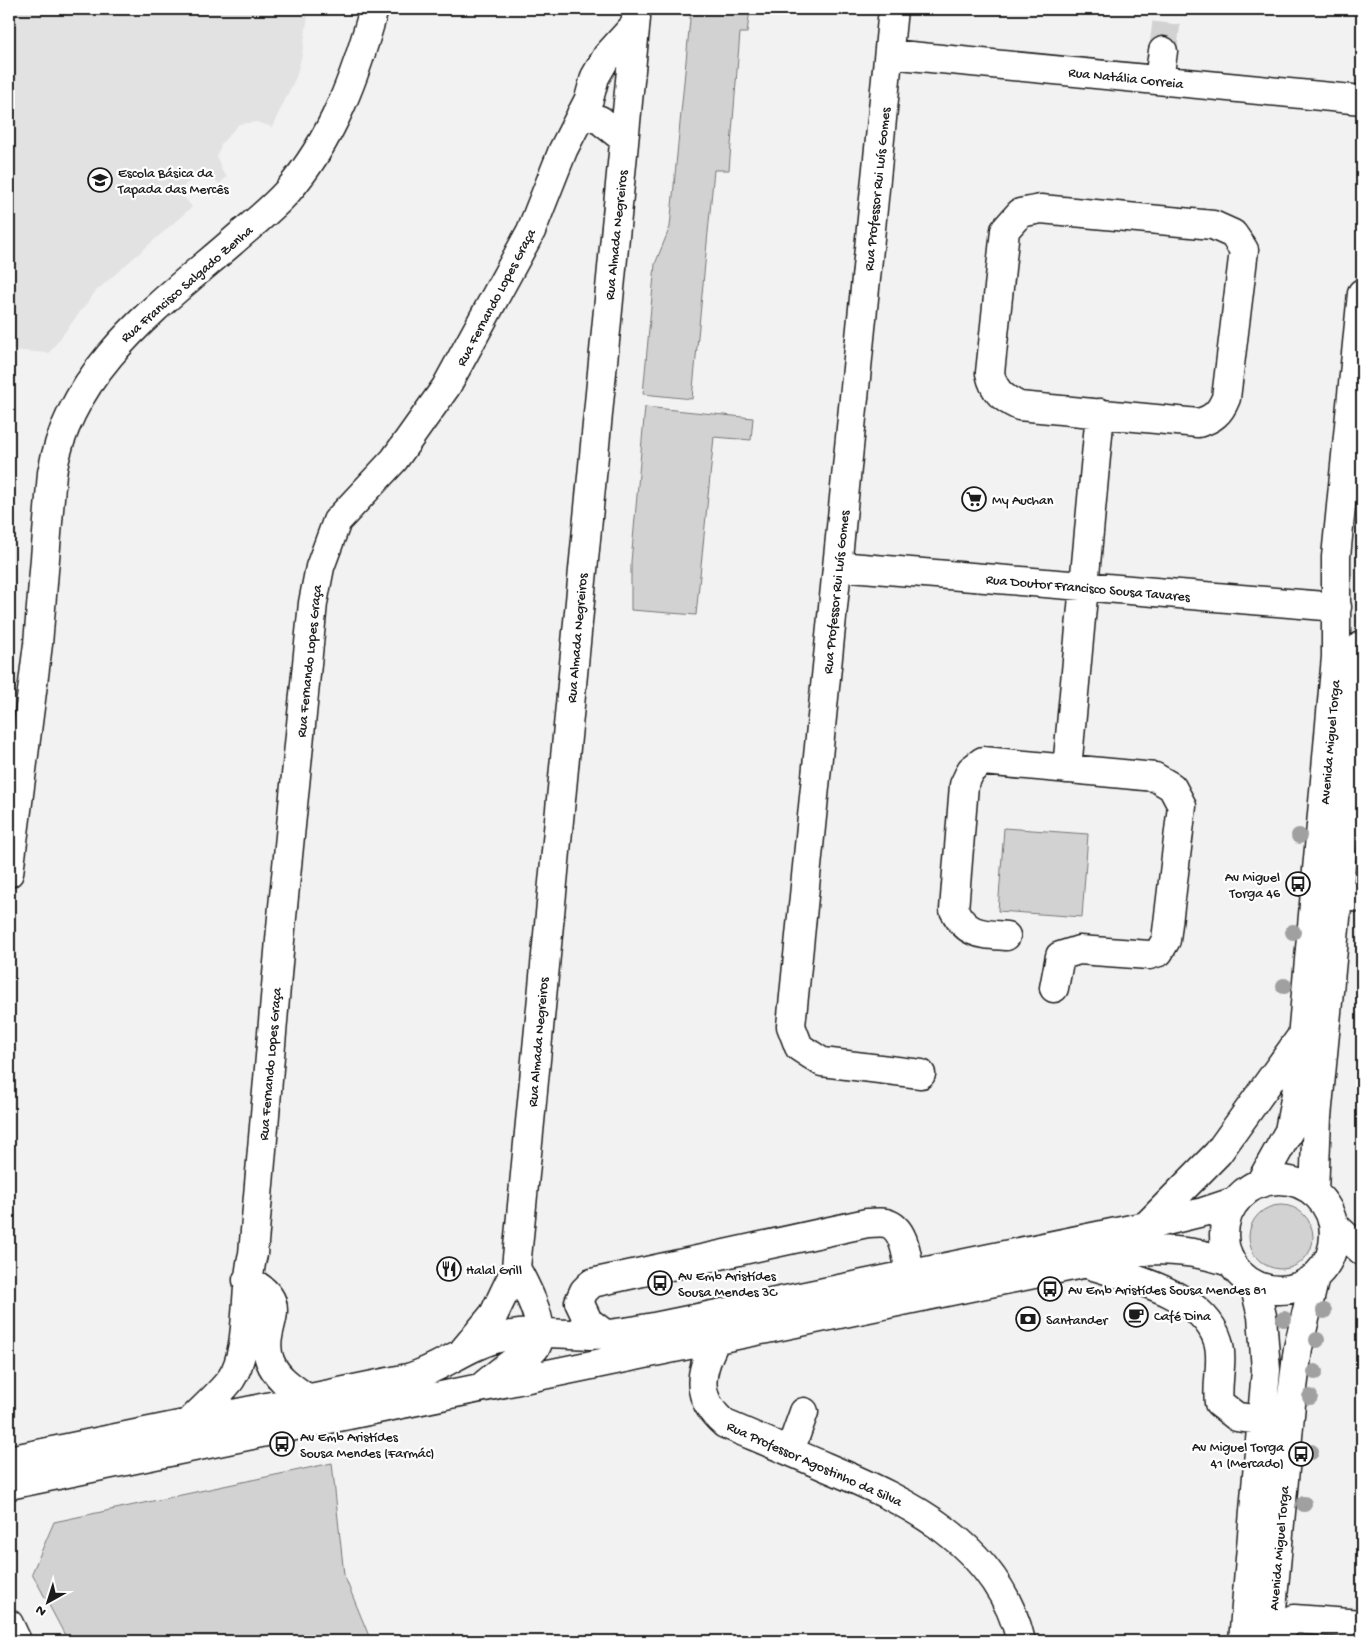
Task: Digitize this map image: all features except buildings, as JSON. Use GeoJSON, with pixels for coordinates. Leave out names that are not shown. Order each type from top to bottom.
{"type":"FeatureCollection","features":[{"type":"Feature","properties":{"kind":"street","name":"Rua Francisco Salgado Zenha"},"geometry":{"type":"LineString","coordinates":[[9,873],[38,644],[52,473],[56,453],[70,414],[98,368],[125,335],[262,217],[302,173],[339,114],[374,9]]}},
{"type":"Feature","properties":{"kind":"street","name":"Rua Professor Rui Luís Gomes"},"geometry":{"type":"LineString","coordinates":[[894,9],[791,1026],[798,1047],[822,1062],[921,1074]]}},
{"type":"Feature","properties":{"kind":"street","name":"Rua Fernando Lopes Graça"},"geometry":{"type":"LineString","coordinates":[[188,1424],[236,1370],[244,1330],[247,1280],[253,1254],[282,917],[313,603],[320,567],[337,521],[394,460],[446,387],[531,231],[563,150],[581,114],[595,77],[607,56],[636,17]]}},
{"type":"Feature","properties":{"kind":"street","name":"Rua Almada Negreiros"},"geometry":{"type":"LineString","coordinates":[[464,1350],[494,1314],[516,1268],[636,17]]}},
{"type":"Feature","properties":{"kind":"street"},"geometry":{"type":"LineString","coordinates":[[1160,80],[1163,51]]}},
{"type":"Feature","properties":{"kind":"street","name":"Rua Natália Correia"},"geometry":{"type":"LineString","coordinates":[[890,54],[1362,100]]}},
{"type":"Feature","properties":{"kind":"street"},"geometry":{"type":"LineString","coordinates":[[581,114],[600,120],[624,139]]}},
{"type":"Feature","properties":{"kind":"street"},"geometry":{"type":"LineString","coordinates":[[1040,209],[1213,225],[1234,234],[1244,250],[1226,398],[1222,410],[1211,420],[1198,422],[1100,413],[1019,406],[1003,398],[993,387],[990,373],[1005,230],[1020,213],[1040,209]]}},
{"type":"Feature","properties":{"kind":"street","name":"Avenida Miguel Torga"},"geometry":{"type":"LineString","coordinates":[[1260,1183],[1290,1131],[1298,1083],[1302,1036],[1339,895],[1336,657],[1338,607],[1336,557],[1362,293]]}},
{"type":"Feature","properties":{"kind":"street"},"geometry":{"type":"LineString","coordinates":[[1067,768],[1100,413]]}},
{"type":"Feature","properties":{"kind":"street","name":"Rua Doutor Francisco Sousa Tavares"},"geometry":{"type":"LineString","coordinates":[[838,566],[1338,607]]}},
{"type":"Feature","properties":{"kind":"street","name":"Avenida Miguel Torga"},"geometry":{"type":"LineString","coordinates":[[1314,1192],[1317,1117],[1362,645]]}},
{"type":"Feature","properties":{"kind":"street"},"geometry":{"type":"LineString","coordinates":[[1006,936],[975,933],[959,920],[954,910],[964,785],[972,770],[984,761],[1067,768],[1155,777],[1172,787],[1182,806],[1166,940],[1159,952],[1149,955],[1079,950],[1060,956],[1054,988]]}},
{"type":"Feature","properties":{"kind":"street"},"geometry":{"type":"LineString","coordinates":[[1146,1226],[1178,1196],[1218,1153],[1302,1036]]}},
{"type":"Feature","properties":{"kind":"street"},"geometry":{"type":"LineString","coordinates":[[1362,1251],[1334,1224],[1326,1206],[1314,1192],[1297,1183],[1278,1180],[1260,1183],[1246,1191],[1236,1201],[1228,1216],[1224,1232],[1226,1248],[1232,1263],[1242,1275],[1254,1284],[1269,1289],[1286,1290],[1301,1286],[1321,1270],[1344,1258],[1362,1256]]}},
{"type":"Feature","properties":{"kind":"street"},"geometry":{"type":"LineString","coordinates":[[9,1460],[422,1374],[464,1350],[501,1338],[541,1332],[605,1334],[654,1327],[1146,1226],[1203,1212],[1236,1201]]}},
{"type":"Feature","properties":{"kind":"street"},"geometry":{"type":"LineString","coordinates":[[605,1334],[588,1321],[579,1302],[584,1291],[592,1283],[867,1223],[887,1223],[893,1226],[903,1241],[910,1275]]}},
{"type":"Feature","properties":{"kind":"street"},"geometry":{"type":"LineString","coordinates":[[1321,1270],[1333,1245],[1334,1224]]}},
{"type":"Feature","properties":{"kind":"street"},"geometry":{"type":"LineString","coordinates":[[9,1485],[1150,1250],[1179,1250],[1206,1254],[1232,1263]]}},
{"type":"Feature","properties":{"kind":"street"},"geometry":{"type":"LineString","coordinates":[[1086,1263],[1147,1284],[1188,1302],[1201,1312],[1211,1325],[1218,1342],[1219,1403],[1236,1417],[1262,1420]]}},
{"type":"Feature","properties":{"kind":"street"},"geometry":{"type":"LineString","coordinates":[[482,1387],[536,1347],[541,1332],[533,1304],[516,1268]]}},
{"type":"Feature","properties":{"kind":"street","name":"Avenida Miguel Torga"},"geometry":{"type":"LineString","coordinates":[[1269,1641],[1292,1395],[1302,1330],[1321,1270]]}},
{"type":"Feature","properties":{"kind":"street"},"geometry":{"type":"LineString","coordinates":[[247,1280],[262,1287],[269,1294],[273,1305],[268,1347],[270,1360],[277,1374],[308,1399]]}},
{"type":"Feature","properties":{"kind":"street","name":"Avenida Miguel Torga"},"geometry":{"type":"LineString","coordinates":[[1243,1641],[1262,1420],[1266,1344],[1254,1284]]}},
{"type":"Feature","properties":{"kind":"street","name":"Rua Professor Agostinho da Silva"},"geometry":{"type":"LineString","coordinates":[[716,1340],[704,1366],[702,1383],[705,1400],[712,1414],[725,1424],[900,1500],[954,1536],[986,1571],[999,1590],[1010,1609],[1021,1641]]}},
{"type":"Feature","properties":{"kind":"street"},"geometry":{"type":"LineString","coordinates":[[790,1452],[804,1412]]}},
{"type":"Feature","properties":{"kind":"street"},"geometry":{"type":"LineString","coordinates":[[1269,1641],[1278,1629],[1294,1619],[1362,1624]]}},
{"type":"Feature","properties":{"kind":"street"},"geometry":{"type":"LineString","coordinates":[[9,1624],[17,1641]]}},
{"type":"Feature","properties":{"kind":"shaded area","name":"Escola Básica da Tapada das Mercês"},"geometry":{"type":"Polygon","coordinates":[[[9,9],[309,9],[302,55],[296,77],[272,127],[257,122],[239,124],[221,144],[217,157],[222,171],[227,177],[219,184],[205,168],[179,190],[192,207],[96,291],[49,353],[9,350],[9,9]]]}},
{"type":"Feature","properties":{"kind":"shaded area"},"geometry":{"type":"Polygon","coordinates":[[[691,9],[750,9],[747,33],[740,33],[729,170],[714,170],[692,399],[643,394],[655,264],[670,227],[691,9]]]}},
{"type":"Feature","properties":{"kind":"shaded area"},"geometry":{"type":"Polygon","coordinates":[[[645,407],[753,418],[751,440],[714,437],[696,615],[631,610],[631,562],[645,407]]]}},
{"type":"Feature","properties":{"kind":"shaded area"},"geometry":{"type":"Polygon","coordinates":[[[1004,828],[1088,834],[1082,917],[998,911],[1004,828]]]}},
{"type":"Feature","properties":{"kind":"shaded area"},"geometry":{"type":"Polygon","coordinates":[[[1281,1205],[1299,1211],[1307,1219],[1313,1237],[1307,1255],[1299,1263],[1281,1269],[1263,1263],[1255,1255],[1249,1237],[1255,1219],[1263,1211],[1281,1205]]]}},
{"type":"Feature","properties":{"kind":"shaded area"},"geometry":{"type":"Polygon","coordinates":[[[332,1463],[344,1575],[371,1641],[68,1641],[32,1573],[54,1522],[332,1463]]]}},
{"type":"Feature","properties":{"kind":"tunnel"},"geometry":{"type":"LineString","coordinates":[[1163,51],[1168,9]]}},
{"type":"Feature","properties":{"kind":"place","name":"Escola Básica da Tapada das Mercês"},"geometry":{"type":"Point","coordinates":[100,180]}},
{"type":"Feature","properties":{"kind":"place","name":"My Auchan"},"geometry":{"type":"Point","coordinates":[974,499]}},
{"type":"Feature","properties":{"kind":"place","name":"Av Miguel Torga 46"},"geometry":{"type":"Point","coordinates":[1298,884]}},
{"type":"Feature","properties":{"kind":"place","name":"Halal Grill"},"geometry":{"type":"Point","coordinates":[449,1269]}},
{"type":"Feature","properties":{"kind":"place","name":"Av Emb Aristídes Sousa Mendes 3C"},"geometry":{"type":"Point","coordinates":[660,1283]}},
{"type":"Feature","properties":{"kind":"place","name":"Av Emb Aristídes Sousa Mendes 81"},"geometry":{"type":"Point","coordinates":[1050,1289]}},
{"type":"Feature","properties":{"kind":"place","name":"Café Dina"},"geometry":{"type":"Point","coordinates":[1136,1315]}},
{"type":"Feature","properties":{"kind":"place","name":"Santander"},"geometry":{"type":"Point","coordinates":[1028,1319]}},
{"type":"Feature","properties":{"kind":"place","name":"Av Emb Aristídes Sousa Mendes (Farmác)"},"geometry":{"type":"Point","coordinates":[282,1444]}},
{"type":"Feature","properties":{"kind":"place","name":"Av Miguel Torga 41 (Mercado)"},"geometry":{"type":"Point","coordinates":[1301,1454]}}]}
